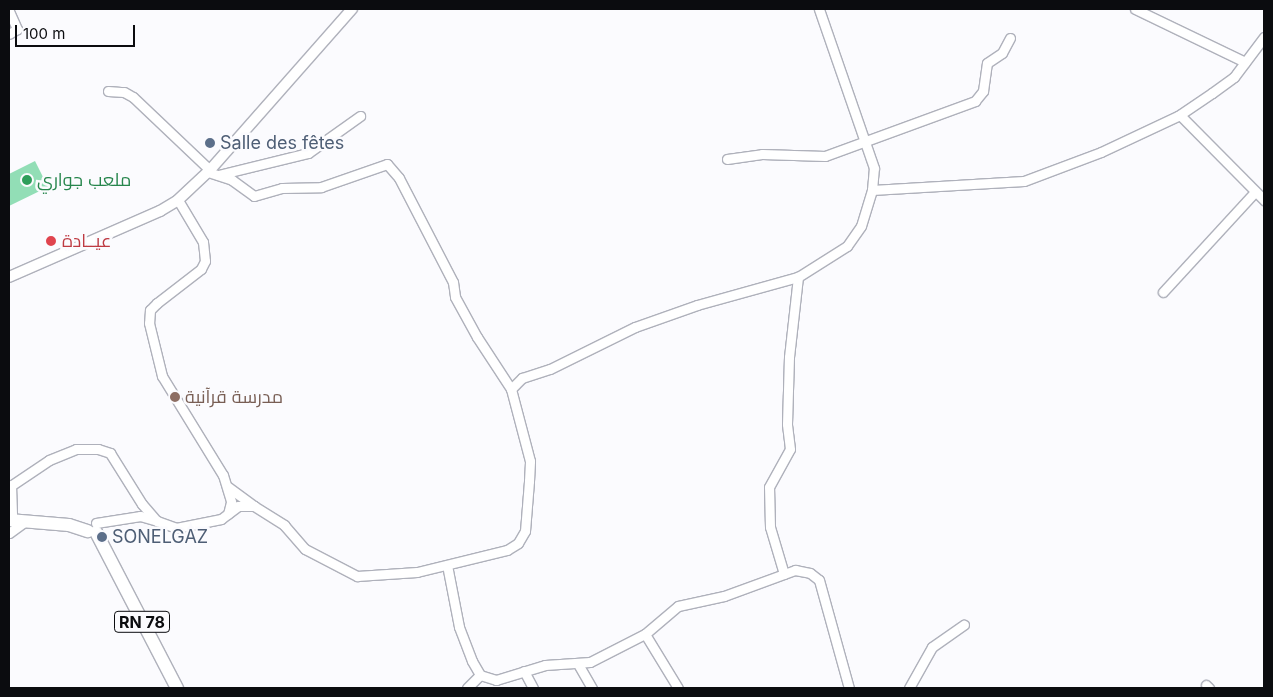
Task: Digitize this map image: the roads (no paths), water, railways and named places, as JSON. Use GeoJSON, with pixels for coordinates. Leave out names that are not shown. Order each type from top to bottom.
{"type":"FeatureCollection","features":[{"type":"Feature","properties":{"kind":"main road"},"geometry":{"type":"LineString","coordinates":[[10,520],[27,520],[91,528]]}},
{"type":"Feature","properties":{"kind":"main road","name":"RN 78"},"geometry":{"type":"LineString","coordinates":[[91,528],[108,554],[177,688]]}},
{"type":"Feature","properties":{"kind":"street"},"geometry":{"type":"LineString","coordinates":[[9,278],[160,211],[178,200],[212,172],[352,9]]}},
{"type":"Feature","properties":{"kind":"street"},"geometry":{"type":"LineString","coordinates":[[511,389],[522,378],[550,369],[635,327],[697,305],[798,277],[847,246],[861,226],[872,190],[874,168],[819,9]]}},
{"type":"Feature","properties":{"kind":"street"},"geometry":{"type":"LineString","coordinates":[[1135,9],[1245,62]]}},
{"type":"Feature","properties":{"kind":"street"},"geometry":{"type":"LineString","coordinates":[[9,11],[17,29],[9,34]]}},
{"type":"Feature","properties":{"kind":"street"},"geometry":{"type":"LineString","coordinates":[[872,190],[1024,181],[1101,152],[1180,115],[1234,77],[1264,37]]}},
{"type":"Feature","properties":{"kind":"street"},"geometry":{"type":"LineString","coordinates":[[727,159],[762,154],[825,156],[866,143],[962,103],[976,101],[983,91],[987,64],[1002,53],[1010,38]]}},
{"type":"Feature","properties":{"kind":"street"},"geometry":{"type":"LineString","coordinates":[[108,91],[124,92],[133,98],[212,172],[232,180],[254,196],[282,188],[321,187],[387,164],[398,178],[453,282],[456,297],[477,337],[511,389],[530,461],[525,530],[518,543],[507,550],[417,572],[357,576],[304,548],[284,525],[228,487]]}},
{"type":"Feature","properties":{"kind":"street"},"geometry":{"type":"LineString","coordinates":[[1180,115],[1264,200]]}},
{"type":"Feature","properties":{"kind":"street"},"geometry":{"type":"LineString","coordinates":[[212,172],[308,153],[360,116]]}},
{"type":"Feature","properties":{"kind":"street"},"geometry":{"type":"LineString","coordinates":[[1163,292],[1255,192]]}},
{"type":"Feature","properties":{"kind":"street"},"geometry":{"type":"LineString","coordinates":[[178,200],[203,242],[205,260],[202,269],[150,310],[149,323],[162,376],[228,487],[231,502],[228,514]]}},
{"type":"Feature","properties":{"kind":"street"},"geometry":{"type":"LineString","coordinates":[[784,574],[770,527],[768,487],[790,449],[789,357],[798,277]]}},
{"type":"Feature","properties":{"kind":"street"},"geometry":{"type":"LineString","coordinates":[[10,520],[10,486],[48,460],[76,449],[98,449],[110,453],[142,504],[157,521]]}},
{"type":"Feature","properties":{"kind":"street"},"geometry":{"type":"LineString","coordinates":[[140,516],[142,504]]}},
{"type":"Feature","properties":{"kind":"street"},"geometry":{"type":"LineString","coordinates":[[91,528],[140,516],[176,528],[221,519],[238,506],[254,506]]}},
{"type":"Feature","properties":{"kind":"street"},"geometry":{"type":"LineString","coordinates":[[9,533],[27,520]]}},
{"type":"Feature","properties":{"kind":"street"},"geometry":{"type":"LineString","coordinates":[[446,565],[459,627],[480,675],[496,680],[545,665],[590,662],[645,634],[678,606],[724,596],[795,570],[810,573],[819,580],[849,688]]}},
{"type":"Feature","properties":{"kind":"street"},"geometry":{"type":"LineString","coordinates":[[909,688],[932,647],[964,625]]}},
{"type":"Feature","properties":{"kind":"street"},"geometry":{"type":"LineString","coordinates":[[645,634],[678,688]]}},
{"type":"Feature","properties":{"kind":"street"},"geometry":{"type":"LineString","coordinates":[[578,664],[592,688]]}},
{"type":"Feature","properties":{"kind":"street"},"geometry":{"type":"LineString","coordinates":[[524,672],[533,688]]}},
{"type":"Feature","properties":{"kind":"street"},"geometry":{"type":"LineString","coordinates":[[467,688],[480,675]]}},
{"type":"Feature","properties":{"kind":"place","name":"Salle des fêtes"},"geometry":{"type":"Point","coordinates":[210,143]}},
{"type":"Feature","properties":{"kind":"place","name":"ملعب جواري"},"geometry":{"type":"Point","coordinates":[27,180]}},
{"type":"Feature","properties":{"kind":"place","name":"عيــادة"},"geometry":{"type":"Point","coordinates":[51,241]}},
{"type":"Feature","properties":{"kind":"place","name":"مدرسة قرآنية"},"geometry":{"type":"Point","coordinates":[175,397]}},
{"type":"Feature","properties":{"kind":"place","name":"SONELGAZ"},"geometry":{"type":"Point","coordinates":[102,537]}}]}
